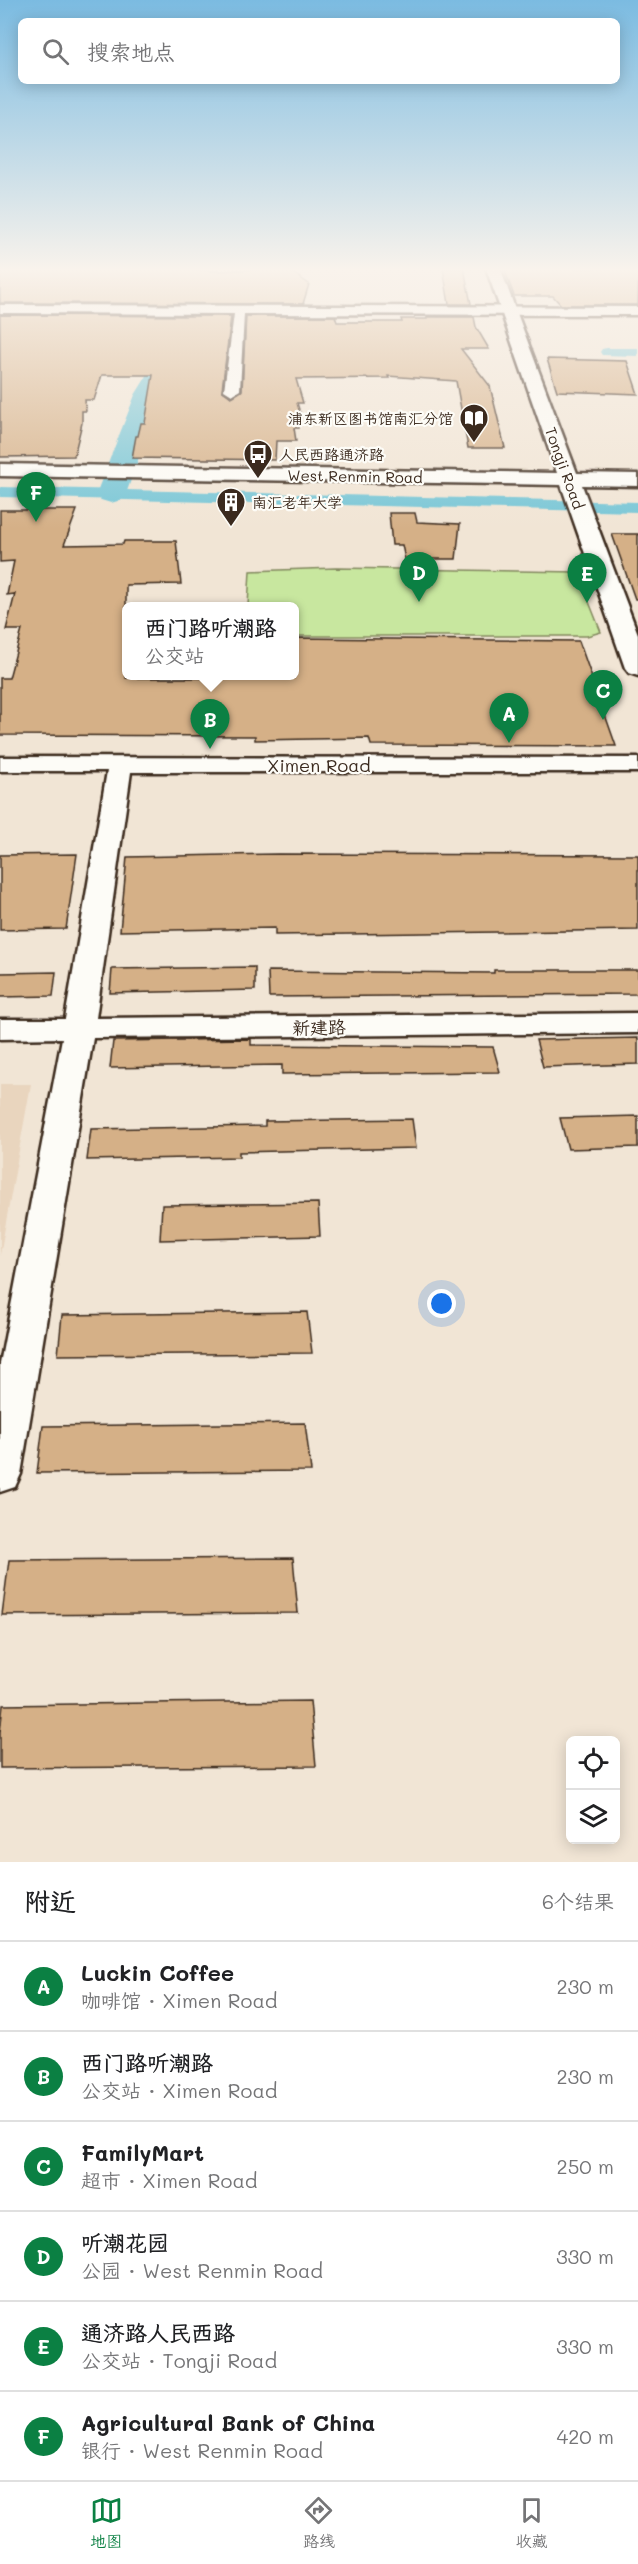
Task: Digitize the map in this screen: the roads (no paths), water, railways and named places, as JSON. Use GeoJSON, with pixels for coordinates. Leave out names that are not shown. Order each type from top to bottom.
{"type":"FeatureCollection","features":[{"type":"Feature","properties":{"kind":"street"},"geometry":{"type":"LineString","coordinates":[[232,390],[235,355]]}},
{"type":"Feature","properties":{"kind":"street","name":"Tongji Road"},"geometry":{"type":"LineString","coordinates":[[524,355],[638,668]]}},
{"type":"Feature","properties":{"kind":"street","name":"West Renmin Road"},"geometry":{"type":"LineString","coordinates":[[0,470],[158,473],[574,495],[638,480]]}},
{"type":"Feature","properties":{"kind":"street","name":"Ximen Road"},"geometry":{"type":"LineString","coordinates":[[0,765],[638,765]]}},
{"type":"Feature","properties":{"kind":"street"},"geometry":{"type":"LineString","coordinates":[[0,1474],[79,1029],[120,765]]}},
{"type":"Feature","properties":{"kind":"street","name":"新建路"},"geometry":{"type":"LineString","coordinates":[[0,1029],[638,1023]]}},
{"type":"Feature","properties":{"kind":"waterway"},"geometry":{"type":"LineString","coordinates":[[111,494],[148,395],[172,355]]}},
{"type":"Feature","properties":{"kind":"waterway"},"geometry":{"type":"LineString","coordinates":[[0,492],[638,507]]}},
{"type":"Feature","properties":{"kind":"place","name":"浦东新区图书馆南汇分馆"},"geometry":{"type":"Point","coordinates":[474,444]}},
{"type":"Feature","properties":{"kind":"place","name":"人民西路通济路"},"geometry":{"type":"Point","coordinates":[258,480]}},
{"type":"Feature","properties":{"kind":"place","name":"Agricultural Bank of China"},"geometry":{"type":"Point","coordinates":[36,522]}},
{"type":"Feature","properties":{"kind":"place","name":"南汇老年大学"},"geometry":{"type":"Point","coordinates":[231,528]}},
{"type":"Feature","properties":{"kind":"place","name":"听潮花园"},"geometry":{"type":"Point","coordinates":[419,602]}},
{"type":"Feature","properties":{"kind":"place","name":"通济路人民西路"},"geometry":{"type":"Point","coordinates":[587,603]}},
{"type":"Feature","properties":{"kind":"place","name":"FamilyMart"},"geometry":{"type":"Point","coordinates":[603,720]}},
{"type":"Feature","properties":{"kind":"place","name":"Luckin Coffee"},"geometry":{"type":"Point","coordinates":[509,743]}},
{"type":"Feature","properties":{"kind":"place","name":"西门路听潮路"},"geometry":{"type":"Point","coordinates":[210,749]}}]}
